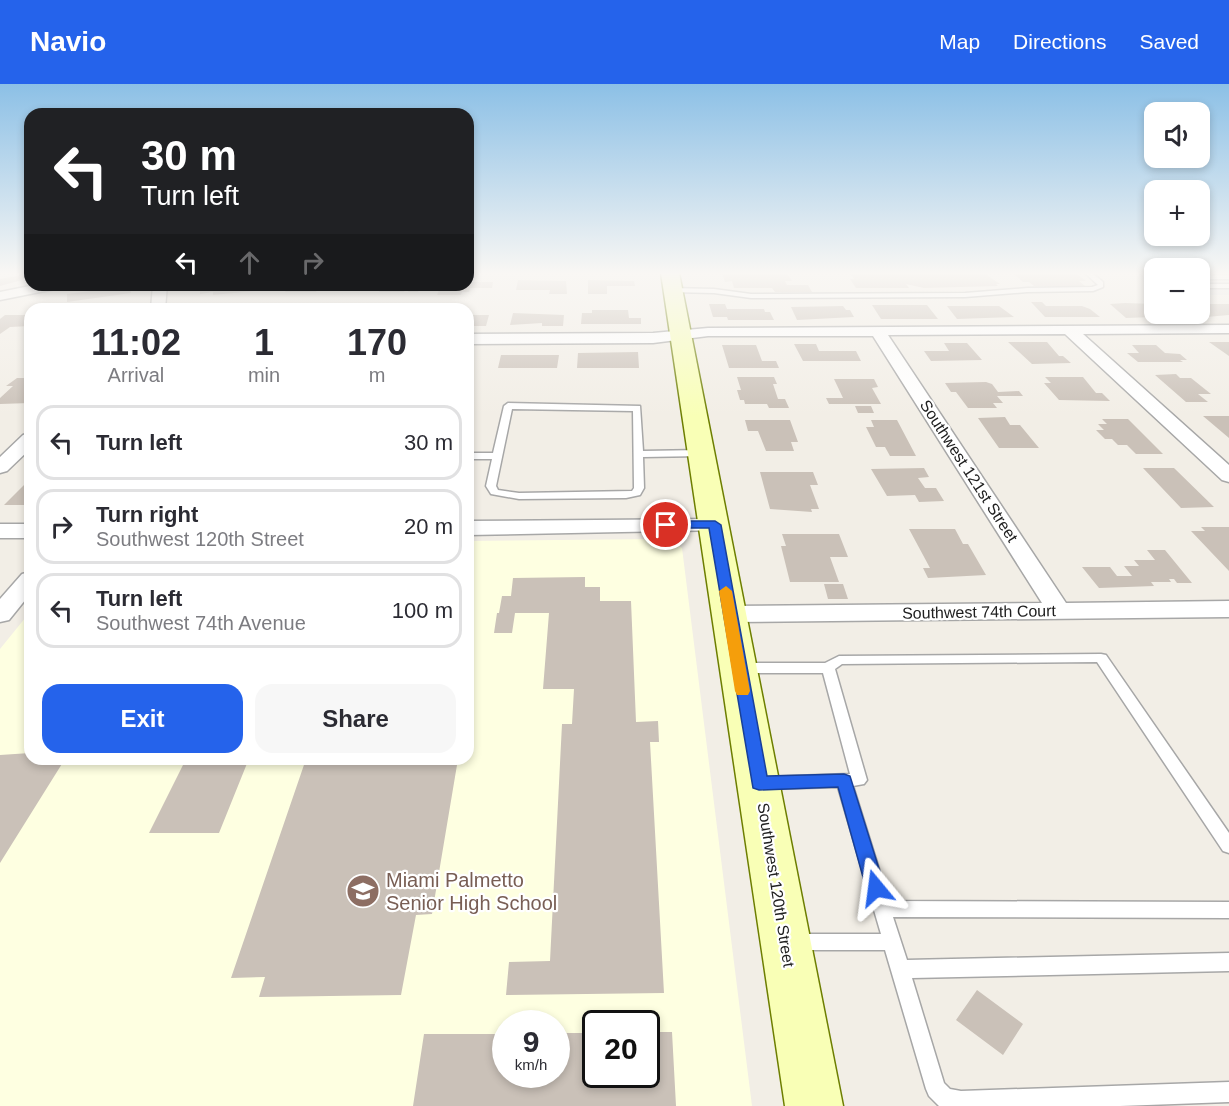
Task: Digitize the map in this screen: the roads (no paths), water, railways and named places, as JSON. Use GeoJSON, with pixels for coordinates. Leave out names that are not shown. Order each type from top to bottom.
{"type":"FeatureCollection","features":[{"type":"Feature","properties":{"kind":"street","name":"Southwest 120th Street"},"geometry":{"type":"LineString","coordinates":[[677,321],[715,525],[814,1106]]}},
{"type":"Feature","properties":{"kind":"street"},"geometry":{"type":"LineString","coordinates":[[474,339],[653,338],[708,332],[1229,329]]}},
{"type":"Feature","properties":{"kind":"street"},"geometry":{"type":"LineString","coordinates":[[1069,330],[1229,477]]}},
{"type":"Feature","properties":{"kind":"street","name":"Southwest 121st Street"},"geometry":{"type":"LineString","coordinates":[[879,332],[1059,611]]}},
{"type":"Feature","properties":{"kind":"street"},"geometry":{"type":"LineString","coordinates":[[0,467],[24,445]]}},
{"type":"Feature","properties":{"kind":"street"},"geometry":{"type":"LineString","coordinates":[[474,528],[715,525]]}},
{"type":"Feature","properties":{"kind":"street"},"geometry":{"type":"LineString","coordinates":[[0,531],[24,531]]}},
{"type":"Feature","properties":{"kind":"street"},"geometry":{"type":"LineString","coordinates":[[0,614],[24,586]]}},
{"type":"Feature","properties":{"kind":"street","name":"Southwest 74th Court"},"geometry":{"type":"LineString","coordinates":[[729,614],[1229,609]]}},
{"type":"Feature","properties":{"kind":"lane"},"geometry":{"type":"LineString","coordinates":[[508,406],[637,408],[639,488],[636,493],[607,496],[519,496],[495,492],[491,486],[497,456],[508,406]]}},
{"type":"Feature","properties":{"kind":"lane"},"geometry":{"type":"LineString","coordinates":[[639,454],[702,453]]}},
{"type":"Feature","properties":{"kind":"lane"},"geometry":{"type":"LineString","coordinates":[[474,456],[497,456]]}},
{"type":"Feature","properties":{"kind":"lane"},"geometry":{"type":"LineString","coordinates":[[739,668],[828,668],[839,660],[1101,657],[1229,846]]}},
{"type":"Feature","properties":{"kind":"lane"},"geometry":{"type":"LineString","coordinates":[[759,783],[859,780],[828,668]]}},
{"type":"Feature","properties":{"kind":"lane"},"geometry":{"type":"LineString","coordinates":[[844,780],[936,1089],[945,1098],[962,1101],[1229,1092]]}},
{"type":"Feature","properties":{"kind":"lane"},"geometry":{"type":"LineString","coordinates":[[882,909],[1229,909]]}},
{"type":"Feature","properties":{"kind":"lane"},"geometry":{"type":"LineString","coordinates":[[785,941],[892,942]]}},
{"type":"Feature","properties":{"kind":"lane"},"geometry":{"type":"LineString","coordinates":[[901,969],[1229,963]]}},
{"type":"Feature","properties":{"kind":"place","name":"Miami Palmetto Senior High School"},"geometry":{"type":"Point","coordinates":[363,891]}}]}
